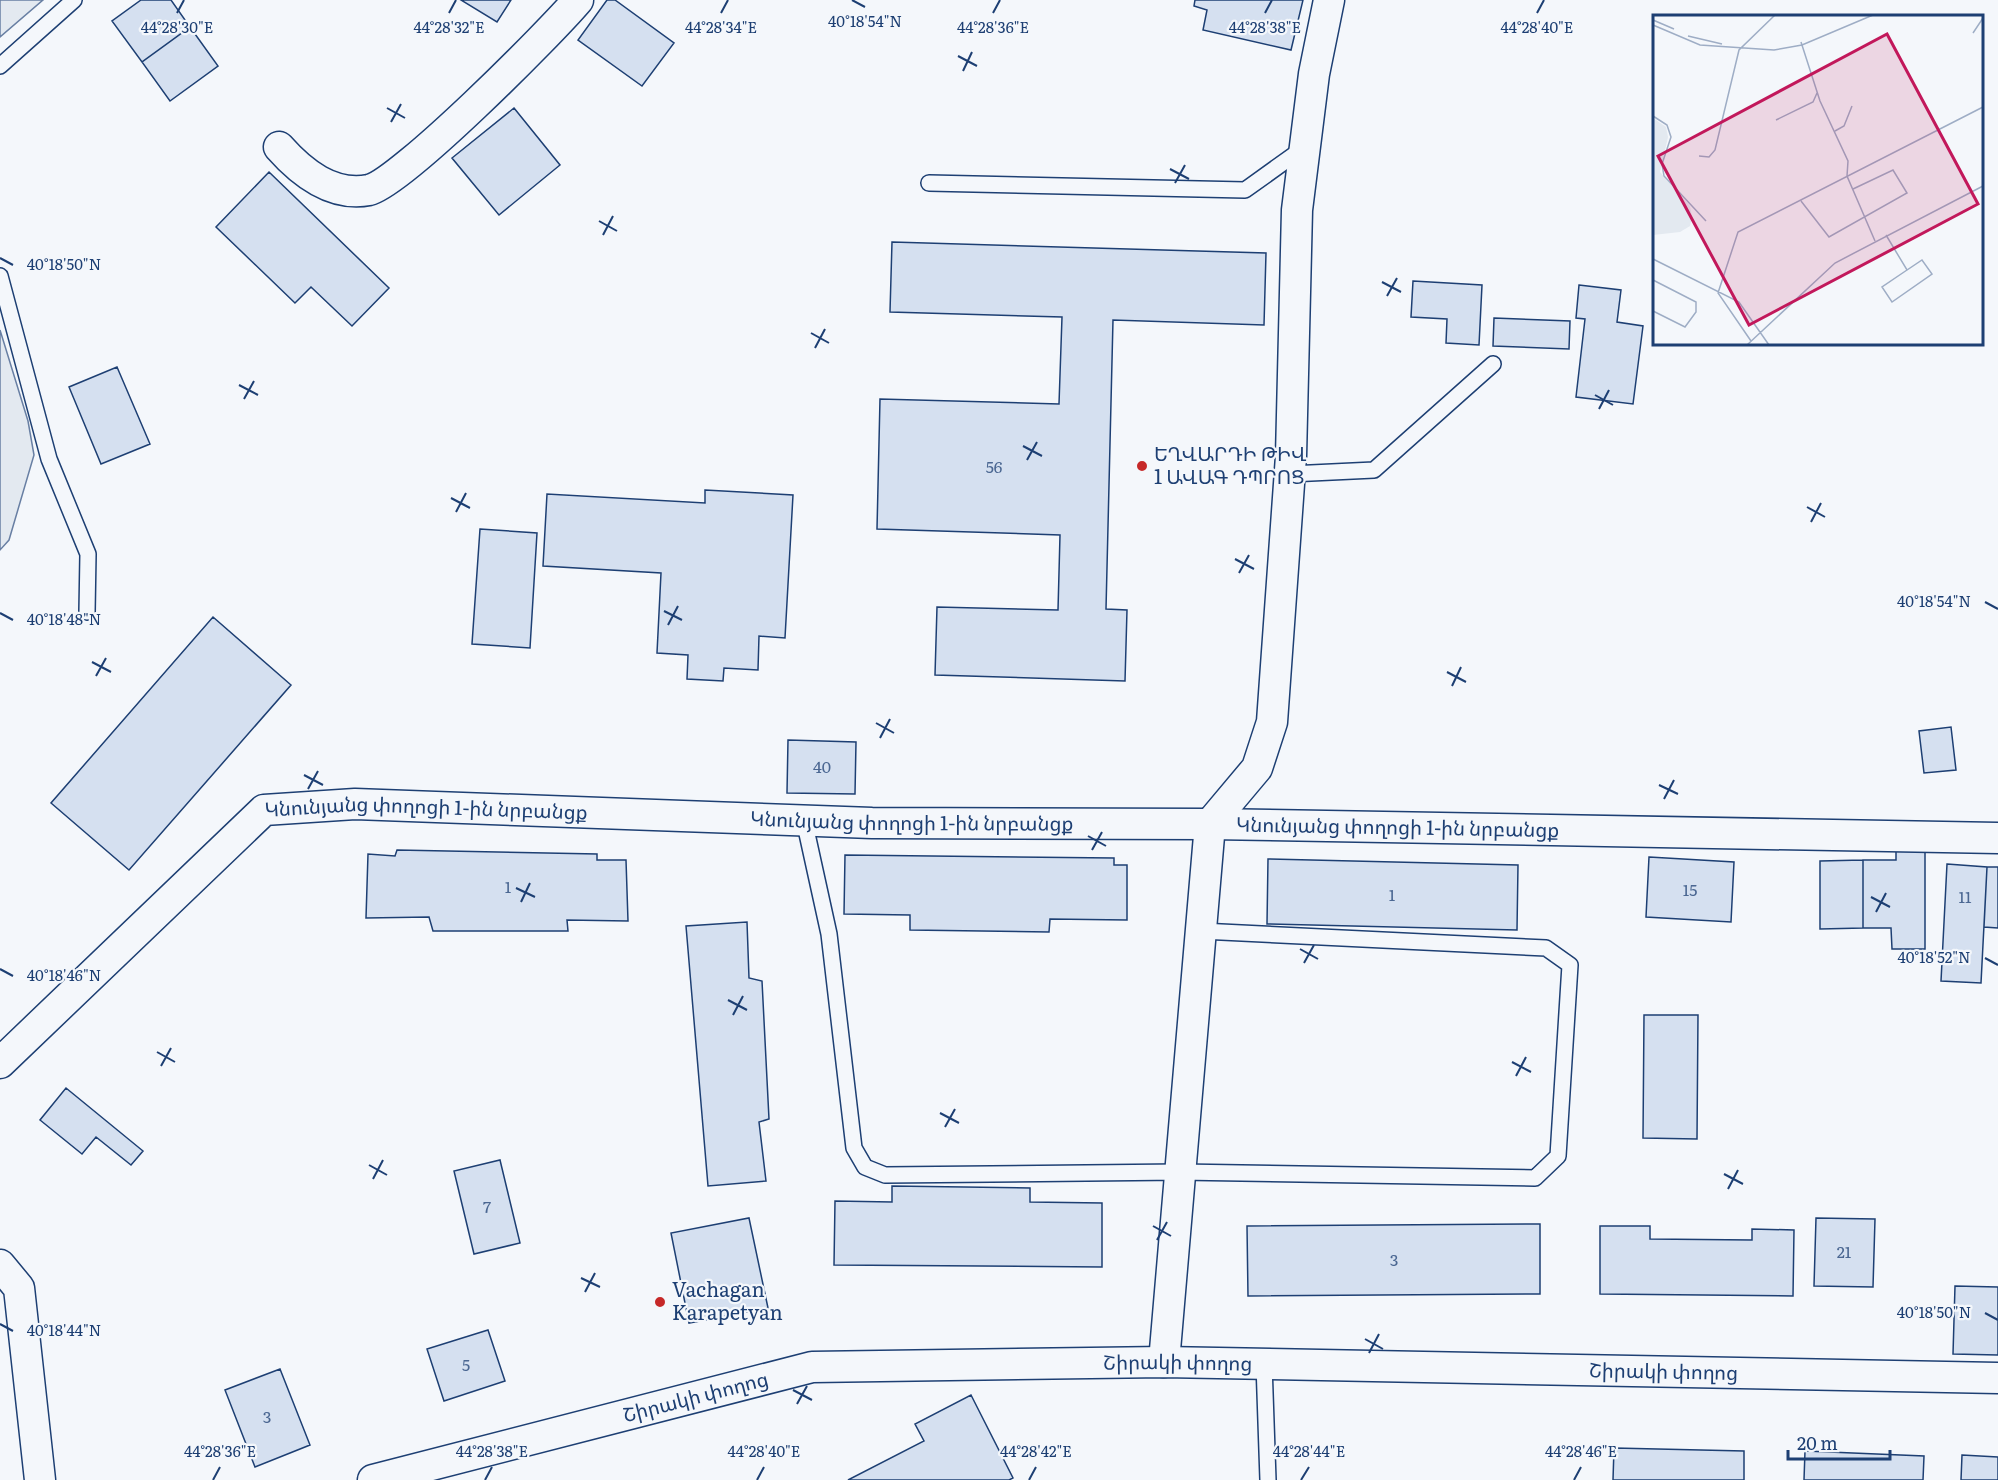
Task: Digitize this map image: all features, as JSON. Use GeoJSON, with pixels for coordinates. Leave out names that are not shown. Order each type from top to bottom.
{"type":"FeatureCollection","features":[{"type":"Feature","properties":{"kind":"street"},"geometry":{"type":"LineString","coordinates":[[279,147],[299,169],[336,190],[370,190],[408,165],[510,70],[578,0]]}},
{"type":"Feature","properties":{"kind":"street"},"geometry":{"type":"LineString","coordinates":[[1164,1362],[1210,824],[1257,768],[1272,722],[1290,474],[1297,210],[1314,74],[1329,0]]}},
{"type":"Feature","properties":{"kind":"street","name":"Կնունյանց փողոցի 1-ին նրբանցք"},"geometry":{"type":"LineString","coordinates":[[0,1063],[264,810],[355,804],[804,820],[1210,824],[1998,838]]}},
{"type":"Feature","properties":{"kind":"street"},"geometry":{"type":"LineString","coordinates":[[0,1265],[19,1288],[40,1480]]}},
{"type":"Feature","properties":{"kind":"street","name":"Շիրակի փողոց"},"geometry":{"type":"LineString","coordinates":[[373,1480],[813,1367],[1164,1362],[1998,1378]]}},
{"type":"Feature","properties":{"kind":"lane"},"geometry":{"type":"LineString","coordinates":[[0,66],[74,0]]}},
{"type":"Feature","properties":{"kind":"lane"},"geometry":{"type":"LineString","coordinates":[[929,183],[1245,190],[1305,147]]}},
{"type":"Feature","properties":{"kind":"lane"},"geometry":{"type":"LineString","coordinates":[[0,276],[49,459],[88,554],[87,612]]}},
{"type":"Feature","properties":{"kind":"lane"},"geometry":{"type":"LineString","coordinates":[[1290,474],[1374,470],[1493,364]]}},
{"type":"Feature","properties":{"kind":"lane"},"geometry":{"type":"LineString","coordinates":[[804,820],[829,934],[854,1148],[864,1167],[885,1175],[1180,1172],[1535,1178],[1558,1156],[1570,965],[1546,948],[1201,931]]}},
{"type":"Feature","properties":{"kind":"lane"},"geometry":{"type":"LineString","coordinates":[[1264,1364],[1268,1480]]}},
{"type":"Feature","properties":{"kind":"shaded area"},"geometry":{"type":"Polygon","coordinates":[[[0,0],[43,0],[0,37],[0,0]]]}},
{"type":"Feature","properties":{"kind":"shaded area"},"geometry":{"type":"Polygon","coordinates":[[[0,330],[28,421],[34,455],[9,540],[0,550],[0,330]]]}},
{"type":"Feature","properties":{"kind":"building"},"geometry":{"type":"Polygon","coordinates":[[[141,0],[171,0],[190,27],[142,62],[112,21],[141,0]]]}},
{"type":"Feature","properties":{"kind":"building"},"geometry":{"type":"Polygon","coordinates":[[[461,0],[511,0],[497,22],[461,0]]]}},
{"type":"Feature","properties":{"kind":"building"},"geometry":{"type":"Polygon","coordinates":[[[607,0],[615,0],[674,43],[642,86],[578,40],[607,0]]]}},
{"type":"Feature","properties":{"kind":"building"},"geometry":{"type":"Polygon","coordinates":[[[1195,0],[1303,0],[1291,50],[1203,30],[1207,10],[1194,6],[1195,0]]]}},
{"type":"Feature","properties":{"kind":"building"},"geometry":{"type":"Polygon","coordinates":[[[190,27],[218,66],[170,101],[142,62],[190,27]]]}},
{"type":"Feature","properties":{"kind":"building"},"geometry":{"type":"Polygon","coordinates":[[[514,108],[560,165],[499,215],[452,158],[514,108]]]}},
{"type":"Feature","properties":{"kind":"building"},"geometry":{"type":"Polygon","coordinates":[[[269,172],[389,288],[352,326],[311,287],[295,303],[216,227],[269,172]]]}},
{"type":"Feature","properties":{"kind":"building"},"geometry":{"type":"Polygon","coordinates":[[[892,242],[1266,253],[1264,325],[1113,320],[1106,609],[1127,610],[1125,681],[935,675],[937,607],[1058,610],[1060,535],[877,529],[880,399],[1059,404],[1062,317],[890,312],[892,242]]]}},
{"type":"Feature","properties":{"kind":"building"},"geometry":{"type":"Polygon","coordinates":[[[1413,281],[1482,285],[1479,345],[1446,343],[1447,319],[1411,317],[1413,281]]]}},
{"type":"Feature","properties":{"kind":"building"},"geometry":{"type":"Polygon","coordinates":[[[1579,285],[1621,290],[1617,322],[1643,326],[1633,404],[1576,397],[1585,319],[1576,318],[1579,285]]]}},
{"type":"Feature","properties":{"kind":"building"},"geometry":{"type":"Polygon","coordinates":[[[1494,318],[1570,321],[1569,349],[1493,346],[1494,318]]]}},
{"type":"Feature","properties":{"kind":"building"},"geometry":{"type":"Polygon","coordinates":[[[117,367],[150,444],[101,464],[69,387],[117,367]]]}},
{"type":"Feature","properties":{"kind":"building"},"geometry":{"type":"Polygon","coordinates":[[[705,490],[793,495],[785,638],[759,636],[758,670],[724,668],[723,681],[687,679],[688,655],[657,653],[661,573],[543,566],[547,494],[705,503],[705,490]]]}},
{"type":"Feature","properties":{"kind":"building"},"geometry":{"type":"Polygon","coordinates":[[[480,529],[537,533],[530,648],[472,644],[480,529]]]}},
{"type":"Feature","properties":{"kind":"building"},"geometry":{"type":"Polygon","coordinates":[[[213,617],[291,685],[129,870],[51,803],[213,617]]]}},
{"type":"Feature","properties":{"kind":"building"},"geometry":{"type":"Polygon","coordinates":[[[1951,727],[1956,770],[1924,773],[1919,731],[1951,727]]]}},
{"type":"Feature","properties":{"kind":"building"},"geometry":{"type":"Polygon","coordinates":[[[788,740],[856,742],[855,794],[787,793],[788,740]]]}},
{"type":"Feature","properties":{"kind":"building"},"geometry":{"type":"Polygon","coordinates":[[[1896,839],[1925,839],[1925,949],[1892,949],[1891,928],[1863,928],[1863,860],[1896,860],[1896,839]]]}},
{"type":"Feature","properties":{"kind":"building"},"geometry":{"type":"Polygon","coordinates":[[[397,850],[597,854],[597,860],[626,860],[628,921],[567,920],[568,931],[433,931],[429,917],[366,918],[368,854],[395,856],[397,850]]]}},
{"type":"Feature","properties":{"kind":"building"},"geometry":{"type":"Polygon","coordinates":[[[845,855],[1114,858],[1114,865],[1127,865],[1127,920],[1050,919],[1049,932],[910,930],[910,915],[844,914],[845,855]]]}},
{"type":"Feature","properties":{"kind":"building"},"geometry":{"type":"Polygon","coordinates":[[[1649,857],[1734,862],[1731,922],[1646,917],[1649,857]]]}},
{"type":"Feature","properties":{"kind":"building"},"geometry":{"type":"Polygon","coordinates":[[[1268,859],[1518,865],[1517,930],[1267,924],[1268,859]]]}},
{"type":"Feature","properties":{"kind":"building"},"geometry":{"type":"Polygon","coordinates":[[[1863,860],[1863,928],[1820,929],[1820,861],[1863,860]]]}},
{"type":"Feature","properties":{"kind":"building"},"geometry":{"type":"Polygon","coordinates":[[[1947,864],[1987,867],[1981,983],[1941,981],[1947,864]]]}},
{"type":"Feature","properties":{"kind":"building"},"geometry":{"type":"Polygon","coordinates":[[[1987,867],[1998,867],[1998,928],[1984,927],[1987,867]]]}},
{"type":"Feature","properties":{"kind":"building"},"geometry":{"type":"Polygon","coordinates":[[[747,922],[749,978],[762,981],[769,1119],[759,1122],[766,1181],[708,1186],[686,926],[747,922]]]}},
{"type":"Feature","properties":{"kind":"building"},"geometry":{"type":"Polygon","coordinates":[[[1644,1015],[1698,1015],[1697,1139],[1643,1138],[1644,1015]]]}},
{"type":"Feature","properties":{"kind":"building"},"geometry":{"type":"Polygon","coordinates":[[[66,1088],[143,1151],[131,1165],[96,1137],[82,1154],[40,1120],[66,1088]]]}},
{"type":"Feature","properties":{"kind":"building"},"geometry":{"type":"Polygon","coordinates":[[[500,1160],[520,1243],[474,1254],[454,1171],[500,1160]]]}},
{"type":"Feature","properties":{"kind":"building"},"geometry":{"type":"Polygon","coordinates":[[[892,1186],[1030,1188],[1030,1202],[1102,1203],[1102,1267],[834,1265],[835,1201],[892,1202],[892,1186]]]}},
{"type":"Feature","properties":{"kind":"building"},"geometry":{"type":"Polygon","coordinates":[[[749,1218],[768,1308],[689,1323],[671,1233],[749,1218]]]}},
{"type":"Feature","properties":{"kind":"building"},"geometry":{"type":"Polygon","coordinates":[[[1816,1218],[1875,1219],[1873,1287],[1814,1286],[1816,1218]]]}},
{"type":"Feature","properties":{"kind":"building"},"geometry":{"type":"Polygon","coordinates":[[[1540,1224],[1540,1294],[1248,1296],[1247,1226],[1540,1224]]]}},
{"type":"Feature","properties":{"kind":"building"},"geometry":{"type":"Polygon","coordinates":[[[1600,1226],[1650,1226],[1650,1239],[1752,1240],[1752,1229],[1794,1230],[1793,1296],[1600,1294],[1600,1226]]]}},
{"type":"Feature","properties":{"kind":"building"},"geometry":{"type":"Polygon","coordinates":[[[1955,1286],[1998,1287],[1998,1355],[1953,1354],[1955,1286]]]}},
{"type":"Feature","properties":{"kind":"building"},"geometry":{"type":"Polygon","coordinates":[[[488,1330],[505,1381],[444,1401],[427,1349],[488,1330]]]}},
{"type":"Feature","properties":{"kind":"building"},"geometry":{"type":"Polygon","coordinates":[[[280,1369],[310,1445],[255,1467],[225,1390],[280,1369]]]}},
{"type":"Feature","properties":{"kind":"building"},"geometry":{"type":"Polygon","coordinates":[[[971,1395],[1013,1478],[1009,1480],[848,1480],[924,1441],[915,1424],[971,1395]]]}},
{"type":"Feature","properties":{"kind":"building"},"geometry":{"type":"Polygon","coordinates":[[[1614,1448],[1744,1451],[1744,1480],[1613,1480],[1614,1448]]]}},
{"type":"Feature","properties":{"kind":"building"},"geometry":{"type":"Polygon","coordinates":[[[1805,1451],[1924,1456],[1923,1480],[1804,1480],[1805,1451]]]}},
{"type":"Feature","properties":{"kind":"building"},"geometry":{"type":"Polygon","coordinates":[[[1962,1455],[1998,1457],[1998,1480],[1961,1480],[1962,1455]]]}},
{"type":"Feature","properties":{"kind":"place","name":"ԵՂՎԱՐԴԻ ԹԻՎ 1 ԱՎԱԳ ԴՊՐՈՑ"},"geometry":{"type":"Point","coordinates":[1142,466]}},
{"type":"Feature","properties":{"kind":"place","name":"Vachagan Karapetyan"},"geometry":{"type":"Point","coordinates":[660,1302]}}]}
